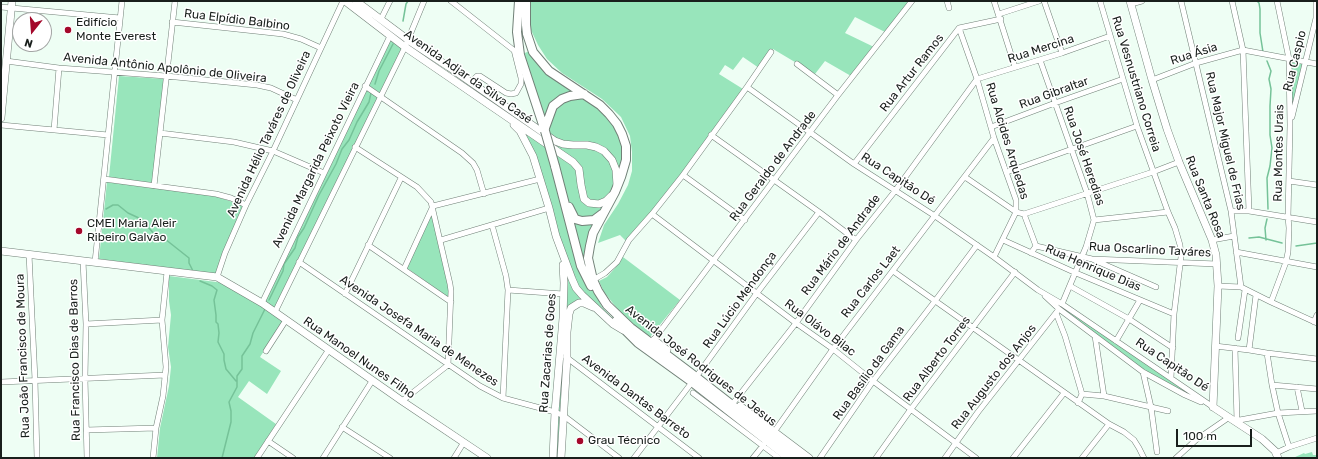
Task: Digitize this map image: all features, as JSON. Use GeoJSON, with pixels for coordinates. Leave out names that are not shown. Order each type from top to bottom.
{"type":"FeatureCollection","features":[{"type":"Feature","properties":{"kind":"main road","name":"Avenida José Rodrigues de Jesus"},"geometry":{"type":"LineString","coordinates":[[519,1],[517,52],[545,130],[581,266],[602,307],[627,333],[638,343],[695,378]]}},
{"type":"Feature","properties":{"kind":"main road","name":"Avenida José Rodrigues de Jesus"},"geometry":{"type":"LineString","coordinates":[[526,1],[527,34],[533,52],[549,71],[600,105],[609,114],[617,124],[626,146],[626,160],[616,190],[594,233],[590,246],[588,258],[593,280],[598,291],[607,305],[631,328],[653,342],[769,439],[789,458]]}},
{"type":"Feature","properties":{"kind":"main road"},"geometry":{"type":"LineString","coordinates":[[545,130],[553,106],[562,99],[584,94]]}},
{"type":"Feature","properties":{"kind":"main road"},"geometry":{"type":"LineString","coordinates":[[564,198],[575,219],[582,221],[594,220],[607,209]]}},
{"type":"Feature","properties":{"kind":"main road","name":"Avenida José Rodrigues de Jesus"},"geometry":{"type":"LineString","coordinates":[[769,439],[800,458]]}},
{"type":"Feature","properties":{"kind":"street"},"geometry":{"type":"LineString","coordinates":[[95,262],[122,1]]}},
{"type":"Feature","properties":{"kind":"street"},"geometry":{"type":"LineString","coordinates":[[154,186],[175,1]]}},
{"type":"Feature","properties":{"kind":"street","name":"Avenida Adjar da Silva Casé"},"geometry":{"type":"LineString","coordinates":[[344,1],[390,36],[406,43],[471,82],[555,141],[563,144],[587,145],[604,151],[612,160],[616,170],[616,190],[604,203],[589,203],[584,199],[579,170],[569,160],[406,43],[381,19],[356,1]]}},
{"type":"Feature","properties":{"kind":"street","name":"Avenida Hélio Taváres de Oliveira"},"geometry":{"type":"LineString","coordinates":[[217,277],[246,205],[344,1]]}},
{"type":"Feature","properties":{"kind":"street"},"geometry":{"type":"LineString","coordinates":[[381,19],[390,1]]}},
{"type":"Feature","properties":{"kind":"street"},"geometry":{"type":"LineString","coordinates":[[275,312],[298,262],[406,43],[424,1]]}},
{"type":"Feature","properties":{"kind":"street"},"geometry":{"type":"LineString","coordinates":[[451,1],[517,52],[521,84],[516,93],[506,93],[480,76],[477,76],[471,82]]}},
{"type":"Feature","properties":{"kind":"street","name":"Rua Geraldo de Andrade"},"geometry":{"type":"LineString","coordinates":[[653,342],[838,95],[912,1]]}},
{"type":"Feature","properties":{"kind":"street"},"geometry":{"type":"LineString","coordinates":[[947,1],[949,8]]}},
{"type":"Feature","properties":{"kind":"street"},"geometry":{"type":"LineString","coordinates":[[994,1],[1000,16],[1015,68]]}},
{"type":"Feature","properties":{"kind":"street","name":"Rua Artur Ramos"},"geometry":{"type":"LineString","coordinates":[[854,164],[959,28],[1000,16],[1039,1]]}},
{"type":"Feature","properties":{"kind":"street"},"geometry":{"type":"LineString","coordinates":[[1044,1],[1062,53]]}},
{"type":"Feature","properties":{"kind":"street","name":"Rua Vesnustriano Correia"},"geometry":{"type":"LineString","coordinates":[[1100,1],[1137,126],[1180,245],[1180,263],[1174,314],[1171,378]]}},
{"type":"Feature","properties":{"kind":"street"},"geometry":{"type":"LineString","coordinates":[[1131,3],[1142,1]]}},
{"type":"Feature","properties":{"kind":"street","name":"Rua Major Miguel de Frias"},"geometry":{"type":"LineString","coordinates":[[1181,1],[1231,211],[1236,252],[1243,289],[1238,338]]}},
{"type":"Feature","properties":{"kind":"street"},"geometry":{"type":"LineString","coordinates":[[1232,1],[1243,50],[1248,211]]}},
{"type":"Feature","properties":{"kind":"street","name":"Rua Montes Urais"},"geometry":{"type":"LineString","coordinates":[[1271,302],[1286,262],[1289,242],[1289,59],[1277,1]]}},
{"type":"Feature","properties":{"kind":"street","name":"Rua Caspio"},"geometry":{"type":"LineString","coordinates":[[1290,125],[1317,14],[1316,1]]}},
{"type":"Feature","properties":{"kind":"street","name":"Rua Santa Rosa"},"geometry":{"type":"LineString","coordinates":[[1131,3],[1167,128],[1179,162],[1212,240],[1217,264],[1218,286],[1213,407]]}},
{"type":"Feature","properties":{"kind":"street"},"geometry":{"type":"LineString","coordinates":[[1,7],[11,5],[120,18]]}},
{"type":"Feature","properties":{"kind":"street"},"geometry":{"type":"LineString","coordinates":[[1,118],[4,61],[11,5]]}},
{"type":"Feature","properties":{"kind":"street","name":"Rua Elpídio Balbino"},"geometry":{"type":"LineString","coordinates":[[172,22],[283,34],[301,39],[321,48]]}},
{"type":"Feature","properties":{"kind":"street","name":"Rua Alcides Arquedas"},"geometry":{"type":"LineString","coordinates":[[959,28],[977,80],[994,138],[1016,200],[1016,212],[994,257]]}},
{"type":"Feature","properties":{"kind":"street","name":"Avenida Margarida Peixoto Vieira"},"geometry":{"type":"LineString","coordinates":[[262,303],[390,36]]}},
{"type":"Feature","properties":{"kind":"street","name":"Rua Mercina"},"geometry":{"type":"LineString","coordinates":[[977,80],[1110,36]]}},
{"type":"Feature","properties":{"kind":"street"},"geometry":{"type":"LineString","coordinates":[[1243,50],[1317,64]]}},
{"type":"Feature","properties":{"kind":"street","name":"Rua Ásia"},"geometry":{"type":"LineString","coordinates":[[1152,80],[1196,63],[1243,50]]}},
{"type":"Feature","properties":{"kind":"street"},"geometry":{"type":"LineString","coordinates":[[593,280],[605,273],[617,262],[629,240],[683,175],[771,52]]}},
{"type":"Feature","properties":{"kind":"street","name":"Rua José Heredias"},"geometry":{"type":"LineString","coordinates":[[1040,60],[1087,193],[1094,220],[1076,273],[1062,304]]}},
{"type":"Feature","properties":{"kind":"street","name":"Avenida Antônio Apolônio de Oliveira"},"geometry":{"type":"LineString","coordinates":[[4,61],[59,68],[166,76],[257,86],[271,88],[297,100]]}},
{"type":"Feature","properties":{"kind":"street"},"geometry":{"type":"LineString","coordinates":[[797,64],[838,95]]}},
{"type":"Feature","properties":{"kind":"street"},"geometry":{"type":"LineString","coordinates":[[54,130],[59,68]]}},
{"type":"Feature","properties":{"kind":"street","name":"Rua Gibraltar"},"geometry":{"type":"LineString","coordinates":[[991,126],[1123,79]]}},
{"type":"Feature","properties":{"kind":"street","name":"Rua Mário de Andrade"},"geometry":{"type":"LineString","coordinates":[[734,402],[796,322],[856,240],[895,191],[977,80]]}},
{"type":"Feature","properties":{"kind":"street"},"geometry":{"type":"LineString","coordinates":[[365,86],[381,95],[462,153],[473,163],[477,170],[484,194]]}},
{"type":"Feature","properties":{"kind":"street","name":"Rua Capitão Dé"},"geometry":{"type":"LineString","coordinates":[[747,87],[854,164],[977,245],[1038,290],[1062,304],[1262,439],[1277,455]]}},
{"type":"Feature","properties":{"kind":"street"},"geometry":{"type":"LineString","coordinates":[[499,111],[520,131],[533,156],[560,250],[576,288],[613,324],[627,333]]}},
{"type":"Feature","properties":{"kind":"street"},"geometry":{"type":"LineString","coordinates":[[1,125],[108,135]]}},
{"type":"Feature","properties":{"kind":"street"},"geometry":{"type":"LineString","coordinates":[[1007,172],[1137,126]]}},
{"type":"Feature","properties":{"kind":"street"},"geometry":{"type":"LineString","coordinates":[[160,133],[234,142],[273,151],[324,173]]}},
{"type":"Feature","properties":{"kind":"street"},"geometry":{"type":"LineString","coordinates":[[711,135],[856,240]]}},
{"type":"Feature","properties":{"kind":"street","name":"Rua Carlos Laet"},"geometry":{"type":"LineString","coordinates":[[753,458],[769,439],[833,349],[994,138]]}},
{"type":"Feature","properties":{"kind":"street"},"geometry":{"type":"LineString","coordinates":[[355,147],[423,192],[431,202],[450,284],[451,302],[448,365],[402,401]]}},
{"type":"Feature","properties":{"kind":"street"},"geometry":{"type":"LineString","coordinates":[[965,177],[1016,212],[1024,214],[1153,172],[1179,162]]}},
{"type":"Feature","properties":{"kind":"street"},"geometry":{"type":"LineString","coordinates":[[683,175],[745,220]]}},
{"type":"Feature","properties":{"kind":"street"},"geometry":{"type":"LineString","coordinates":[[345,294],[401,178]]}},
{"type":"Feature","properties":{"kind":"street"},"geometry":{"type":"LineString","coordinates":[[104,179],[216,194],[231,198],[246,205]]}},
{"type":"Feature","properties":{"kind":"street"},"geometry":{"type":"LineString","coordinates":[[432,206],[540,179]]}},
{"type":"Feature","properties":{"kind":"street"},"geometry":{"type":"LineString","coordinates":[[1289,181],[1317,184]]}},
{"type":"Feature","properties":{"kind":"street"},"geometry":{"type":"LineString","coordinates":[[404,269],[432,206]]}},
{"type":"Feature","properties":{"kind":"street"},"geometry":{"type":"LineString","coordinates":[[441,240],[549,208]]}},
{"type":"Feature","properties":{"kind":"street"},"geometry":{"type":"LineString","coordinates":[[1231,211],[1248,211],[1317,222]]}},
{"type":"Feature","properties":{"kind":"street","name":"Rua Lúcio Mendonça"},"geometry":{"type":"LineString","coordinates":[[634,458],[819,212]]}},
{"type":"Feature","properties":{"kind":"street"},"geometry":{"type":"LineString","coordinates":[[1094,220],[1168,212]]}},
{"type":"Feature","properties":{"kind":"street","name":"Rua Olávo Bilac"},"geometry":{"type":"LineString","coordinates":[[652,214],[976,458]]}},
{"type":"Feature","properties":{"kind":"street"},"geometry":{"type":"LineString","coordinates":[[1024,214],[1036,246],[1031,253]]}},
{"type":"Feature","properties":{"kind":"street"},"geometry":{"type":"LineString","coordinates":[[492,225],[506,276],[508,290],[503,398]]}},
{"type":"Feature","properties":{"kind":"street"},"geometry":{"type":"LineString","coordinates":[[1212,240],[1234,236]]}},
{"type":"Feature","properties":{"kind":"street","name":"Rua Henrique Dias"},"geometry":{"type":"LineString","coordinates":[[1003,240],[1076,273],[1174,314]]}},
{"type":"Feature","properties":{"kind":"street"},"geometry":{"type":"LineString","coordinates":[[368,245],[451,302]]}},
{"type":"Feature","properties":{"kind":"street","name":"Rua Basílio da Gama"},"geometry":{"type":"LineString","coordinates":[[820,458],[873,381],[977,245]]}},
{"type":"Feature","properties":{"kind":"street","name":"Rua Oscarlino Taváres"},"geometry":{"type":"LineString","coordinates":[[1036,246],[1092,259],[1217,264]]}},
{"type":"Feature","properties":{"kind":"street","name":"Rua Zacarias de Goes"},"geometry":{"type":"LineString","coordinates":[[553,458],[563,318],[564,271],[560,250]]}},
{"type":"Feature","properties":{"kind":"street"},"geometry":{"type":"LineString","coordinates":[[1,251],[217,277]]}},
{"type":"Feature","properties":{"kind":"street"},"geometry":{"type":"LineString","coordinates":[[1236,252],[1317,267]]}},
{"type":"Feature","properties":{"kind":"street","name":"Rua João Francisco de Moura"},"geometry":{"type":"LineString","coordinates":[[29,254],[37,458]]}},
{"type":"Feature","properties":{"kind":"street"},"geometry":{"type":"LineString","coordinates":[[1092,259],[1156,287]]}},
{"type":"Feature","properties":{"kind":"street","name":"Rua Francisco Dias de Barros"},"geometry":{"type":"LineString","coordinates":[[83,261],[86,324],[85,378],[87,458]]}},
{"type":"Feature","properties":{"kind":"street","name":"Avenida Josefa Maria de Menezes"},"geometry":{"type":"LineString","coordinates":[[298,262],[480,386],[503,398],[556,412],[564,416],[619,458]]}},
{"type":"Feature","properties":{"kind":"street"},"geometry":{"type":"LineString","coordinates":[[893,271],[1078,403],[1130,436],[1140,448],[1144,458]]}},
{"type":"Feature","properties":{"kind":"street"},"geometry":{"type":"LineString","coordinates":[[153,458],[156,428],[165,375],[166,359],[162,320],[167,272]]}},
{"type":"Feature","properties":{"kind":"street","name":"Rua Alberto Torres"},"geometry":{"type":"LineString","coordinates":[[876,458],[911,409],[1015,272]]}},
{"type":"Feature","properties":{"kind":"street","name":"Rua Manoel Nunes Filho"},"geometry":{"type":"LineString","coordinates":[[217,277],[262,303],[372,381],[487,458]]}},
{"type":"Feature","properties":{"kind":"street"},"geometry":{"type":"LineString","coordinates":[[1070,286],[1129,320],[1173,348]]}},
{"type":"Feature","properties":{"kind":"street"},"geometry":{"type":"LineString","coordinates":[[1218,286],[1243,289],[1316,322],[1317,315]]}},
{"type":"Feature","properties":{"kind":"street"},"geometry":{"type":"LineString","coordinates":[[508,290],[563,294]]}},
{"type":"Feature","properties":{"kind":"street","name":"Rua Capitão Dé"},"geometry":{"type":"LineString","coordinates":[[1038,290],[1057,311],[1143,372],[1185,395],[1213,407]]}},
{"type":"Feature","properties":{"kind":"street"},"geometry":{"type":"LineString","coordinates":[[1249,350],[1256,295]]}},
{"type":"Feature","properties":{"kind":"street"},"geometry":{"type":"LineString","coordinates":[[1116,340],[1140,300]]}},
{"type":"Feature","properties":{"kind":"street","name":"Rua Zacarias de Goes"},"geometry":{"type":"LineString","coordinates":[[561,458],[568,318],[571,308],[581,302],[602,313]]}},
{"type":"Feature","properties":{"kind":"street"},"geometry":{"type":"LineString","coordinates":[[1057,311],[1082,394],[1078,403]]}},
{"type":"Feature","properties":{"kind":"street","name":"Rua Augusto dos Anjos"},"geometry":{"type":"LineString","coordinates":[[944,458],[1057,311]]}},
{"type":"Feature","properties":{"kind":"street"},"geometry":{"type":"LineString","coordinates":[[86,324],[162,320]]}},
{"type":"Feature","properties":{"kind":"street"},"geometry":{"type":"LineString","coordinates":[[266,351],[286,320]]}},
{"type":"Feature","properties":{"kind":"street"},"geometry":{"type":"LineString","coordinates":[[1094,336],[1104,396]]}},
{"type":"Feature","properties":{"kind":"street"},"geometry":{"type":"LineString","coordinates":[[1215,346],[1317,359]]}},
{"type":"Feature","properties":{"kind":"street"},"geometry":{"type":"LineString","coordinates":[[1233,420],[1235,348]]}},
{"type":"Feature","properties":{"kind":"street"},"geometry":{"type":"LineString","coordinates":[[257,458],[328,350]]}},
{"type":"Feature","properties":{"kind":"street","name":"Avenida Dantas Barreto"},"geometry":{"type":"LineString","coordinates":[[560,353],[699,458]]}},
{"type":"Feature","properties":{"kind":"street"},"geometry":{"type":"LineString","coordinates":[[1267,353],[1278,413],[1289,447]]}},
{"type":"Feature","properties":{"kind":"street"},"geometry":{"type":"LineString","coordinates":[[1143,372],[1151,407],[1157,452]]}},
{"type":"Feature","properties":{"kind":"street"},"geometry":{"type":"LineString","coordinates":[[1,382],[165,375]]}},
{"type":"Feature","properties":{"kind":"street","name":"Avenida José Rodrigues de Jesus"},"geometry":{"type":"LineString","coordinates":[[695,378],[734,402],[769,439]]}},
{"type":"Feature","properties":{"kind":"street"},"geometry":{"type":"LineString","coordinates":[[323,458],[372,381]]}},
{"type":"Feature","properties":{"kind":"street"},"geometry":{"type":"LineString","coordinates":[[1272,385],[1317,389]]}},
{"type":"Feature","properties":{"kind":"street"},"geometry":{"type":"LineString","coordinates":[[1297,387],[1302,411]]}},
{"type":"Feature","properties":{"kind":"street","name":"Avenida José Rodrigues de Jesus"},"geometry":{"type":"LineString","coordinates":[[693,393],[769,439],[808,458]]}},
{"type":"Feature","properties":{"kind":"street"},"geometry":{"type":"LineString","coordinates":[[1013,458],[1064,393]]}},
{"type":"Feature","properties":{"kind":"street"},"geometry":{"type":"LineString","coordinates":[[1082,394],[1104,396],[1168,411]]}},
{"type":"Feature","properties":{"kind":"street"},"geometry":{"type":"LineString","coordinates":[[1176,458],[1196,440],[1233,420],[1278,413],[1317,411]]}},
{"type":"Feature","properties":{"kind":"street"},"geometry":{"type":"LineString","coordinates":[[1082,458],[1109,424]]}},
{"type":"Feature","properties":{"kind":"street"},"geometry":{"type":"LineString","coordinates":[[342,427],[390,458]]}},
{"type":"Feature","properties":{"kind":"street"},"geometry":{"type":"LineString","coordinates":[[86,430],[156,428]]}},
{"type":"Feature","properties":{"kind":"street"},"geometry":{"type":"LineString","coordinates":[[1277,455],[1289,447],[1317,438]]}},
{"type":"Feature","properties":{"kind":"street"},"geometry":{"type":"LineString","coordinates":[[769,439],[779,458]]}},
{"type":"Feature","properties":{"kind":"street"},"geometry":{"type":"LineString","coordinates":[[268,441],[293,458]]}},
{"type":"Feature","properties":{"kind":"street"},"geometry":{"type":"LineString","coordinates":[[454,458],[464,442]]}},
{"type":"Feature","properties":{"kind":"green space"},"geometry":{"type":"Polygon","coordinates":[[[530,1],[910,1],[885,32],[855,17],[845,33],[874,47],[851,76],[825,61],[815,74],[773,49],[759,68],[743,57],[733,70],[725,65],[719,74],[743,89],[682,174],[651,213],[626,241],[620,235],[598,243],[604,225],[618,204],[628,185],[632,171],[630,136],[621,117],[602,99],[562,73],[547,59],[531,30],[530,1]]]}},
{"type":"Feature","properties":{"kind":"green space"},"geometry":{"type":"Polygon","coordinates":[[[390,38],[403,47],[380,93],[368,85],[390,38]]]}},
{"type":"Feature","properties":{"kind":"green space"},"geometry":{"type":"Polygon","coordinates":[[[532,50],[538,59],[584,94],[617,124],[626,160],[597,226],[588,258],[601,295],[599,301],[602,307],[627,333],[602,313],[579,305],[570,311],[561,458],[553,458],[564,271],[560,250],[540,177],[520,131],[550,147],[520,55],[532,50]]]}},
{"type":"Feature","properties":{"kind":"green space"},"geometry":{"type":"Polygon","coordinates":[[[1291,62],[1303,64],[1292,112],[1291,62]]]}},
{"type":"Feature","properties":{"kind":"green space"},"geometry":{"type":"Polygon","coordinates":[[[119,76],[164,79],[153,184],[109,177],[119,76]]]}},
{"type":"Feature","properties":{"kind":"green space"},"geometry":{"type":"Polygon","coordinates":[[[367,89],[379,96],[275,309],[264,302],[367,89]]]}},
{"type":"Feature","properties":{"kind":"green space"},"geometry":{"type":"Polygon","coordinates":[[[107,182],[215,196],[244,206],[216,274],[99,259],[107,182]]]}},
{"type":"Feature","properties":{"kind":"green space"},"geometry":{"type":"Polygon","coordinates":[[[432,210],[447,274],[449,298],[407,268],[432,210]]]}},
{"type":"Feature","properties":{"kind":"green space"},"geometry":{"type":"Polygon","coordinates":[[[623,257],[680,300],[650,337],[647,337],[623,316],[604,292],[599,281],[607,277],[623,257]]]}},
{"type":"Feature","properties":{"kind":"green space"},"geometry":{"type":"Polygon","coordinates":[[[169,276],[224,283],[284,321],[260,357],[281,371],[267,394],[249,381],[238,397],[276,424],[255,458],[157,458],[160,428],[169,386],[171,367],[168,347],[171,315],[169,301],[169,276]]]}},
{"type":"Feature","properties":{"kind":"green space"},"geometry":{"type":"Polygon","coordinates":[[[1041,291],[1199,400],[1143,369],[1093,333],[1041,291]]]}},
{"type":"Feature","properties":{"kind":"green space"},"geometry":{"type":"Polygon","coordinates":[[[1312,452],[1313,455],[1317,455],[1317,458],[1293,458],[1304,453],[1312,452]]]}},
{"type":"Feature","properties":{"kind":"waterway"},"geometry":{"type":"LineString","coordinates":[[403,21],[406,4],[408,1]]}},
{"type":"Feature","properties":{"kind":"waterway"},"geometry":{"type":"LineString","coordinates":[[1257,1],[1260,9],[1260,33],[1263,52]]}},
{"type":"Feature","properties":{"kind":"waterway"},"geometry":{"type":"LineString","coordinates":[[375,84],[379,71],[393,44]]}},
{"type":"Feature","properties":{"kind":"waterway"},"geometry":{"type":"LineString","coordinates":[[1267,61],[1271,71],[1269,79],[1271,89],[1270,135],[1272,148],[1267,178],[1268,209]]}},
{"type":"Feature","properties":{"kind":"waterway"},"geometry":{"type":"LineString","coordinates":[[269,300],[283,271],[284,264],[295,248],[298,237],[304,228],[342,149],[349,140],[357,122],[369,102],[371,93]]}},
{"type":"Feature","properties":{"kind":"waterway"},"geometry":{"type":"LineString","coordinates":[[106,209],[113,205],[118,205],[128,213],[141,219],[156,236],[165,239],[189,258],[189,263],[193,271]]}},
{"type":"Feature","properties":{"kind":"waterway"},"geometry":{"type":"LineString","coordinates":[[1266,240],[1265,228],[1267,219]]}},
{"type":"Feature","properties":{"kind":"waterway"},"geometry":{"type":"LineString","coordinates":[[1249,238],[1259,237],[1282,243]]}},
{"type":"Feature","properties":{"kind":"waterway"},"geometry":{"type":"LineString","coordinates":[[1296,246],[1317,243]]}},
{"type":"Feature","properties":{"kind":"waterway"},"geometry":{"type":"LineString","coordinates":[[200,281],[217,290],[214,300],[216,322],[218,324],[219,333],[218,342],[224,354],[226,369],[236,381]]}},
{"type":"Feature","properties":{"kind":"waterway"},"geometry":{"type":"LineString","coordinates":[[222,458],[231,422],[229,402],[237,387],[237,376],[242,369],[242,356],[250,344],[253,333],[265,309]]}},
{"type":"Feature","properties":{"kind":"place","name":"Edifício Monte Everest"},"geometry":{"type":"Point","coordinates":[68,30]}},
{"type":"Feature","properties":{"kind":"place","name":"CMEI Maria Aleir Ribeiro Galvão"},"geometry":{"type":"Point","coordinates":[79,231]}},
{"type":"Feature","properties":{"kind":"place","name":"Grau Técnico"},"geometry":{"type":"Point","coordinates":[580,441]}}]}
